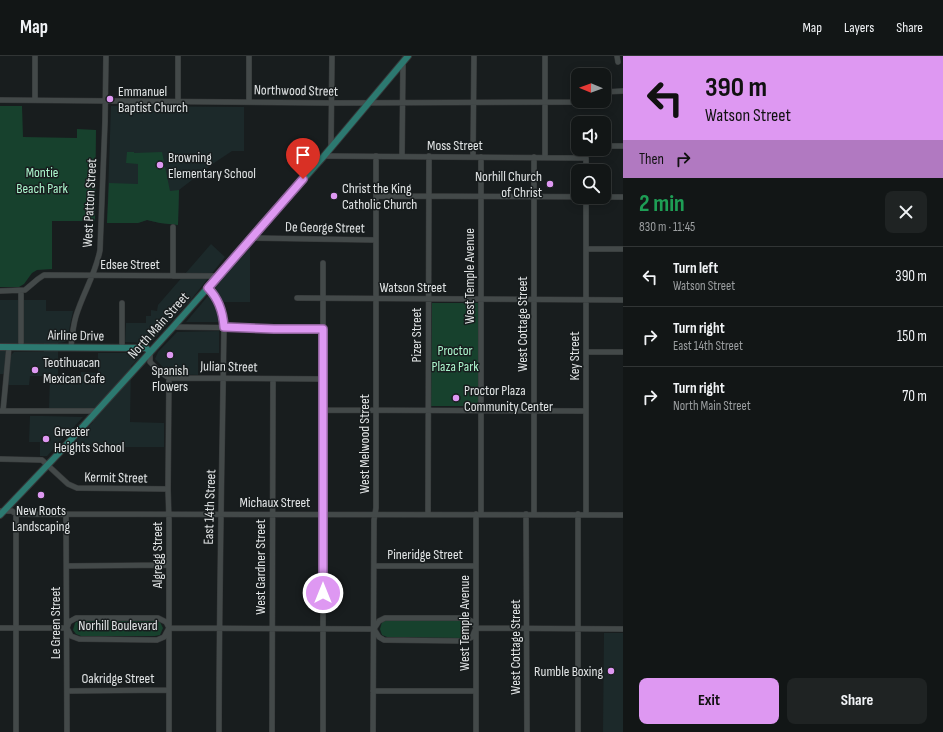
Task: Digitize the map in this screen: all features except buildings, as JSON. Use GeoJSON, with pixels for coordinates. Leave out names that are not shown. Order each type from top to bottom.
{"type":"FeatureCollection","features":[{"type":"Feature","properties":{"kind":"main road","name":"North Main Street"},"geometry":{"type":"LineString","coordinates":[[2,512],[47,466],[173,328],[250,238],[324,156],[408,56]]}},
{"type":"Feature","properties":{"kind":"main road","name":"Airline Drive"},"geometry":{"type":"LineString","coordinates":[[0,347],[146,348],[150,352]]}},
{"type":"Feature","properties":{"kind":"street"},"geometry":{"type":"LineString","coordinates":[[35,56],[35,100]]}},
{"type":"Feature","properties":{"kind":"street","name":"West Patton Street"},"geometry":{"type":"LineString","coordinates":[[71,347],[76,317],[99,256],[101,236],[106,56]]}},
{"type":"Feature","properties":{"kind":"street"},"geometry":{"type":"LineString","coordinates":[[178,56],[178,101]]}},
{"type":"Feature","properties":{"kind":"street"},"geometry":{"type":"LineString","coordinates":[[249,56],[249,102]]}},
{"type":"Feature","properties":{"kind":"street"},"geometry":{"type":"LineString","coordinates":[[331,146],[332,56]]}},
{"type":"Feature","properties":{"kind":"street"},"geometry":{"type":"LineString","coordinates":[[473,157],[474,56]]}},
{"type":"Feature","properties":{"kind":"street"},"geometry":{"type":"LineString","coordinates":[[545,56],[545,157]]}},
{"type":"Feature","properties":{"kind":"street"},"geometry":{"type":"LineString","coordinates":[[402,156],[403,63]]}},
{"type":"Feature","properties":{"kind":"street"},"geometry":{"type":"LineString","coordinates":[[611,92],[623,91]]}},
{"type":"Feature","properties":{"kind":"street","name":"Northwood Street"},"geometry":{"type":"LineString","coordinates":[[0,100],[332,103],[571,102]]}},
{"type":"Feature","properties":{"kind":"street"},"geometry":{"type":"LineString","coordinates":[[611,146],[623,146]]}},
{"type":"Feature","properties":{"kind":"street","name":"Moss Street"},"geometry":{"type":"LineString","coordinates":[[324,156],[586,158],[586,164]]}},
{"type":"Feature","properties":{"kind":"street","name":"West Melwood Street"},"geometry":{"type":"LineString","coordinates":[[374,732],[374,514],[376,508],[376,156]]}},
{"type":"Feature","properties":{"kind":"street","name":"Pizer Street"},"geometry":{"type":"LineString","coordinates":[[428,514],[429,156]]}},
{"type":"Feature","properties":{"kind":"street","name":"West Temple Avenue"},"geometry":{"type":"LineString","coordinates":[[476,732],[476,566],[481,411],[481,157]]}},
{"type":"Feature","properties":{"kind":"street","name":"West Cottage Street"},"geometry":{"type":"LineString","coordinates":[[534,157],[534,514]]}},
{"type":"Feature","properties":{"kind":"street"},"geometry":{"type":"LineString","coordinates":[[376,196],[571,197]]}},
{"type":"Feature","properties":{"kind":"street"},"geometry":{"type":"LineString","coordinates":[[611,197],[623,197]]}},
{"type":"Feature","properties":{"kind":"street","name":"Key Street"},"geometry":{"type":"LineString","coordinates":[[586,204],[586,514]]}},
{"type":"Feature","properties":{"kind":"street"},"geometry":{"type":"LineString","coordinates":[[173,227],[173,276]]}},
{"type":"Feature","properties":{"kind":"street","name":"De George Street"},"geometry":{"type":"LineString","coordinates":[[250,238],[376,240]]}},
{"type":"Feature","properties":{"kind":"street"},"geometry":{"type":"LineString","coordinates":[[586,249],[623,249]]}},
{"type":"Feature","properties":{"kind":"street"},"geometry":{"type":"LineString","coordinates":[[323,263],[323,732]]}},
{"type":"Feature","properties":{"kind":"street","name":"Edsee Street"},"geometry":{"type":"LineString","coordinates":[[21,291],[25,290],[44,275],[217,276]]}},
{"type":"Feature","properties":{"kind":"street","name":"East 14th Street"},"geometry":{"type":"LineString","coordinates":[[208,288],[216,299],[221,310],[224,327],[220,514],[220,732]]}},
{"type":"Feature","properties":{"kind":"street"},"geometry":{"type":"LineString","coordinates":[[0,291],[21,291],[21,347]]}},
{"type":"Feature","properties":{"kind":"street","name":"Watson Street"},"geometry":{"type":"LineString","coordinates":[[297,298],[623,300]]}},
{"type":"Feature","properties":{"kind":"street"},"geometry":{"type":"LineString","coordinates":[[122,303],[122,348]]}},
{"type":"Feature","properties":{"kind":"street"},"geometry":{"type":"LineString","coordinates":[[173,328],[224,327],[323,329]]}},
{"type":"Feature","properties":{"kind":"street"},"geometry":{"type":"LineString","coordinates":[[9,347],[2,411],[96,411]]}},
{"type":"Feature","properties":{"kind":"street"},"geometry":{"type":"LineString","coordinates":[[150,352],[150,362],[169,378]]}},
{"type":"Feature","properties":{"kind":"street"},"geometry":{"type":"LineString","coordinates":[[586,352],[623,352]]}},
{"type":"Feature","properties":{"kind":"street","name":"Julian Street"},"geometry":{"type":"LineString","coordinates":[[169,378],[323,379]]}},
{"type":"Feature","properties":{"kind":"street","name":"Algregg Street"},"geometry":{"type":"LineString","coordinates":[[169,378],[169,732]]}},
{"type":"Feature","properties":{"kind":"street","name":"West Gardner Street"},"geometry":{"type":"LineString","coordinates":[[272,732],[273,379]]}},
{"type":"Feature","properties":{"kind":"street"},"geometry":{"type":"LineString","coordinates":[[323,410],[586,411]]}},
{"type":"Feature","properties":{"kind":"street"},"geometry":{"type":"LineString","coordinates":[[0,459],[42,460],[47,466]]}},
{"type":"Feature","properties":{"kind":"street","name":"Kermit Street"},"geometry":{"type":"LineString","coordinates":[[47,466],[68,484],[77,488],[168,489]]}},
{"type":"Feature","properties":{"kind":"street","name":"Michaux Street"},"geometry":{"type":"LineString","coordinates":[[2,512],[12,511],[16,514],[623,515]]}},
{"type":"Feature","properties":{"kind":"street"},"geometry":{"type":"LineString","coordinates":[[16,514],[16,732]]}},
{"type":"Feature","properties":{"kind":"street","name":"Le Green Street"},"geometry":{"type":"LineString","coordinates":[[66,514],[66,732]]}},
{"type":"Feature","properties":{"kind":"street","name":"West Cottage Street"},"geometry":{"type":"LineString","coordinates":[[526,514],[527,732]]}},
{"type":"Feature","properties":{"kind":"street"},"geometry":{"type":"LineString","coordinates":[[578,514],[578,732]]}},
{"type":"Feature","properties":{"kind":"street"},"geometry":{"type":"LineString","coordinates":[[67,566],[169,565]]}},
{"type":"Feature","properties":{"kind":"street","name":"Pineridge Street"},"geometry":{"type":"LineString","coordinates":[[374,566],[476,566]]}},
{"type":"Feature","properties":{"kind":"street","name":"Norhill Boulevard"},"geometry":{"type":"LineString","coordinates":[[67,628],[71,620],[79,618],[158,618],[166,622],[169,628]]}},
{"type":"Feature","properties":{"kind":"street"},"geometry":{"type":"LineString","coordinates":[[385,618],[466,618],[473,622],[476,628],[472,637],[464,641],[384,640],[378,637],[374,629],[377,623],[385,618]]}},
{"type":"Feature","properties":{"kind":"street","name":"Norhill Boulevard"},"geometry":{"type":"LineString","coordinates":[[0,628],[67,628]]}},
{"type":"Feature","properties":{"kind":"street","name":"Norhill Boulevard"},"geometry":{"type":"LineString","coordinates":[[67,628],[71,636],[79,639],[157,640],[164,637],[169,628]]}},
{"type":"Feature","properties":{"kind":"street","name":"Norhill Boulevard"},"geometry":{"type":"LineString","coordinates":[[169,628],[374,629]]}},
{"type":"Feature","properties":{"kind":"street"},"geometry":{"type":"LineString","coordinates":[[476,628],[623,629]]}},
{"type":"Feature","properties":{"kind":"street","name":"Oakridge Street"},"geometry":{"type":"LineString","coordinates":[[67,691],[169,690]]}},
{"type":"Feature","properties":{"kind":"street"},"geometry":{"type":"LineString","coordinates":[[373,691],[476,691]]}},
{"type":"Feature","properties":{"kind":"shaded area","name":"Browning Elementary School"},"geometry":{"type":"Polygon","coordinates":[[[111,106],[244,107],[244,151],[232,151],[179,190],[178,225],[147,220],[138,223],[107,223],[111,106]]]}},
{"type":"Feature","properties":{"kind":"shaded area"},"geometry":{"type":"Polygon","coordinates":[[[211,244],[225,257],[190,301],[152,341],[146,343],[125,342],[126,323],[146,323],[146,316],[151,316],[151,310],[157,311],[158,305],[211,244]]]}},
{"type":"Feature","properties":{"kind":"shaded area"},"geometry":{"type":"Polygon","coordinates":[[[250,248],[250,302],[223,302],[215,287],[250,248]]]}},
{"type":"Feature","properties":{"kind":"shaded area"},"geometry":{"type":"Polygon","coordinates":[[[208,296],[211,298],[215,306],[218,315],[218,322],[186,322],[208,296]]]}},
{"type":"Feature","properties":{"kind":"shaded area"},"geometry":{"type":"Polygon","coordinates":[[[0,300],[46,300],[46,311],[73,311],[67,340],[65,342],[58,343],[58,375],[81,375],[81,372],[98,373],[98,353],[139,353],[140,357],[131,366],[130,422],[164,423],[164,447],[70,447],[93,422],[93,410],[49,409],[50,376],[30,376],[29,385],[6,385],[12,354],[14,352],[44,352],[44,343],[7,343],[4,374],[0,374],[0,300]]]}},
{"type":"Feature","properties":{"kind":"shaded area"},"geometry":{"type":"Polygon","coordinates":[[[219,331],[219,353],[198,353],[198,375],[170,374],[155,359],[158,352],[177,332],[219,331]]]}},
{"type":"Feature","properties":{"kind":"shaded area","name":"Greater Heights School"},"geometry":{"type":"Polygon","coordinates":[[[30,416],[83,417],[47,456],[40,456],[40,442],[29,442],[30,416]]]}},
{"type":"Feature","properties":{"kind":"shaded area"},"geometry":{"type":"Polygon","coordinates":[[[604,633],[623,633],[623,732],[603,732],[604,633]]]}},
{"type":"Feature","properties":{"kind":"green space","name":"Montie Beach Park"},"geometry":{"type":"Polygon","coordinates":[[[0,106],[22,106],[23,137],[77,138],[77,129],[96,130],[95,221],[52,221],[52,269],[37,270],[32,273],[24,284],[19,287],[0,287],[0,106]]]}},
{"type":"Feature","properties":{"kind":"green space"},"geometry":{"type":"Polygon","coordinates":[[[127,152],[162,152],[170,191],[179,190],[178,225],[147,220],[138,223],[107,223],[109,183],[138,184],[138,164],[126,163],[127,152]]]}},
{"type":"Feature","properties":{"kind":"green space","name":"Proctor Plaza Park"},"geometry":{"type":"Polygon","coordinates":[[[432,303],[478,303],[478,406],[431,406],[432,303]]]}},
{"type":"Feature","properties":{"kind":"green space"},"geometry":{"type":"Polygon","coordinates":[[[79,620],[155,620],[160,622],[163,628],[160,635],[155,636],[81,636],[76,634],[73,630],[75,623],[79,620]]]}},
{"type":"Feature","properties":{"kind":"green space"},"geometry":{"type":"Polygon","coordinates":[[[388,620],[464,620],[468,623],[470,630],[467,635],[461,638],[387,637],[382,635],[380,629],[382,622],[388,620]]]}},
{"type":"Feature","properties":{"kind":"place","name":"Emmanuel Baptist Church"},"geometry":{"type":"Point","coordinates":[110,99]}},
{"type":"Feature","properties":{"kind":"place","name":"Browning Elementary School"},"geometry":{"type":"Point","coordinates":[160,165]}},
{"type":"Feature","properties":{"kind":"place","name":"Norhill Church of Christ"},"geometry":{"type":"Point","coordinates":[550,184]}},
{"type":"Feature","properties":{"kind":"place","name":"Christ the King Catholic Church"},"geometry":{"type":"Point","coordinates":[334,196]}},
{"type":"Feature","properties":{"kind":"place","name":"Spanish Flowers"},"geometry":{"type":"Point","coordinates":[170,355]}},
{"type":"Feature","properties":{"kind":"place","name":"Teotihuacan Mexican Cafe"},"geometry":{"type":"Point","coordinates":[35,370]}},
{"type":"Feature","properties":{"kind":"place","name":"Proctor Plaza Community Center"},"geometry":{"type":"Point","coordinates":[456,398]}},
{"type":"Feature","properties":{"kind":"place","name":"Greater Heights School"},"geometry":{"type":"Point","coordinates":[46,439]}},
{"type":"Feature","properties":{"kind":"place","name":"New Roots Landscaping"},"geometry":{"type":"Point","coordinates":[41,495]}},
{"type":"Feature","properties":{"kind":"place","name":"Rumble Boxing"},"geometry":{"type":"Point","coordinates":[611,671]}},
{"type":"Feature","properties":{"kind":"route"},"geometry":{"type":"LineString","coordinates":[[303,179],[208,288],[212,292],[221,310],[224,327],[323,329],[323,593]]}}]}
